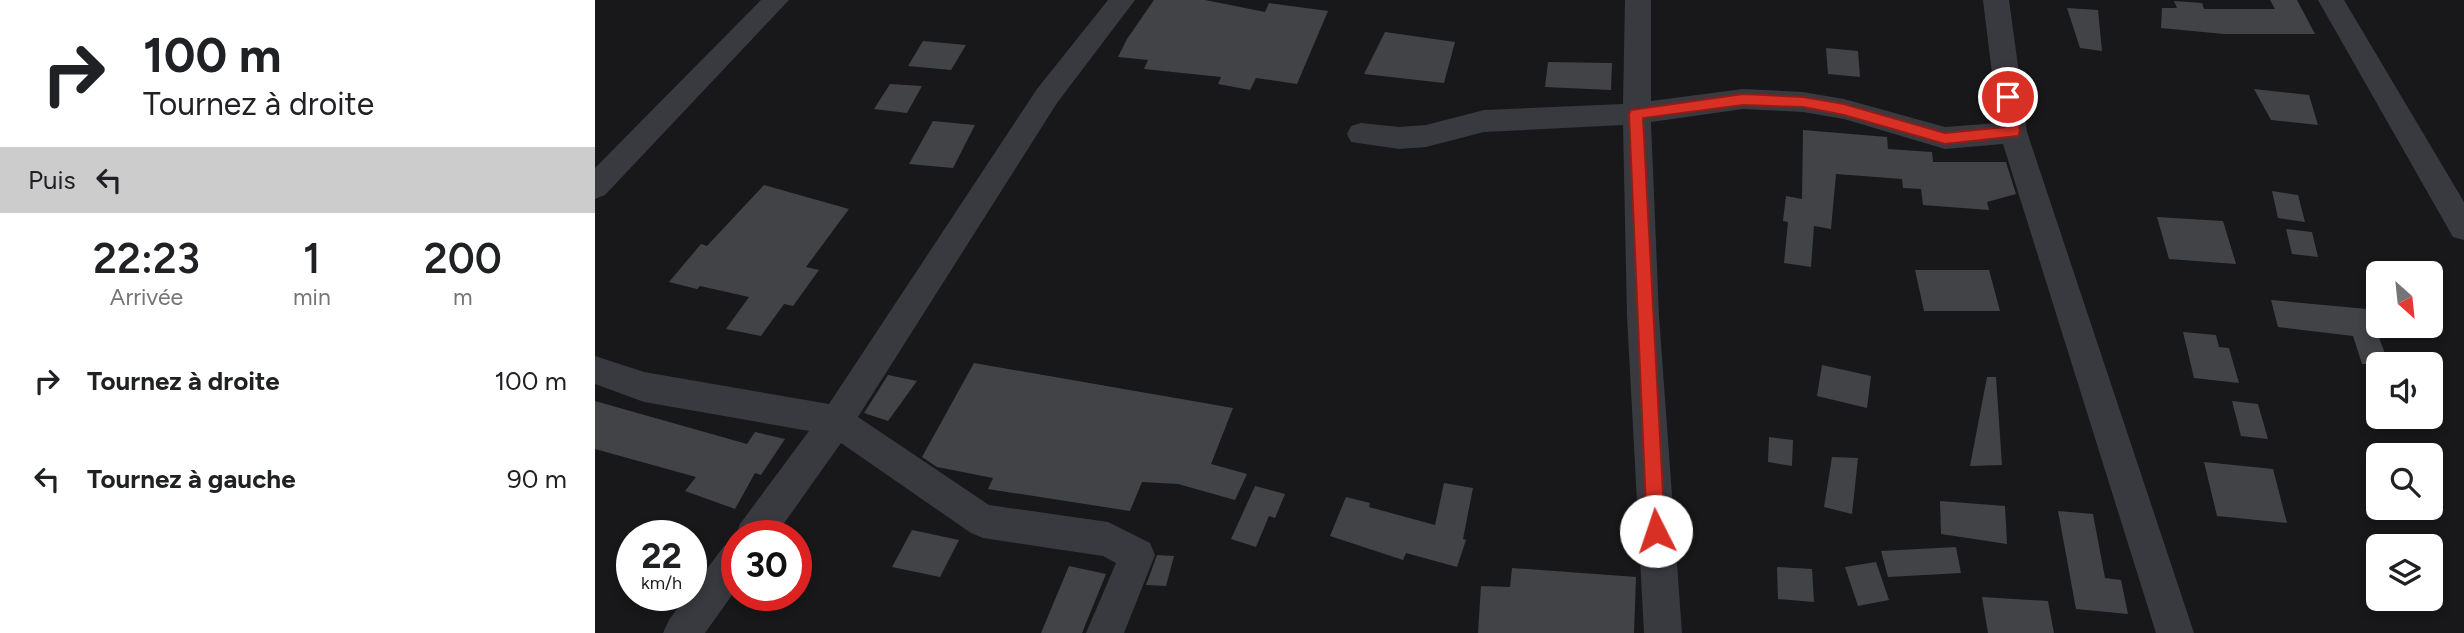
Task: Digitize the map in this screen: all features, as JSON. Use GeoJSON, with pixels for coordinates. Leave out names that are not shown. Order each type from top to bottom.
{"type":"FeatureCollection","features":[{"type":"Feature","properties":{"kind":"street"},"geometry":{"type":"LineString","coordinates":[[595,187],[776,0]]}},
{"type":"Feature","properties":{"kind":"street"},"geometry":{"type":"LineString","coordinates":[[765,520],[837,421],[1047,96],[1122,0]]}},
{"type":"Feature","properties":{"kind":"street"},"geometry":{"type":"LineString","coordinates":[[1638,0],[1636,114],[1650,456],[1663,633]]}},
{"type":"Feature","properties":{"kind":"street"},"geometry":{"type":"LineString","coordinates":[[1996,0],[2013,132],[2175,633]]}},
{"type":"Feature","properties":{"kind":"street"},"geometry":{"type":"LineString","coordinates":[[2331,0],[2464,228]]}},
{"type":"Feature","properties":{"kind":"street"},"geometry":{"type":"LineString","coordinates":[[1361,134],[1399,138],[1426,136],[1484,121],[1636,114],[1743,99],[1803,102],[1844,109],[1945,138],[2013,132]]}},
{"type":"Feature","properties":{"kind":"street"},"geometry":{"type":"LineString","coordinates":[[595,370],[644,387],[837,421],[982,522],[1108,540],[1137,555],[1105,633]]}},
{"type":"Feature","properties":{"kind":"street"},"geometry":{"type":"LineString","coordinates":[[682,633],[721,580]]}},
{"type":"Feature","properties":{"kind":"building"},"geometry":{"type":"Polygon","coordinates":[[[1154,0],[1205,0],[1265,12],[1269,3],[1328,11],[1297,84],[1256,78],[1250,90],[1218,84],[1221,77],[1144,69],[1148,60],[1118,57],[1154,0]]]}},
{"type":"Feature","properties":{"kind":"building"},"geometry":{"type":"Polygon","coordinates":[[[2270,0],[2297,0],[2315,34],[2224,34],[2161,28],[2162,8],[2177,8],[2174,1],[2202,3],[2204,9],[2275,9],[2270,0]]]}},
{"type":"Feature","properties":{"kind":"building"},"geometry":{"type":"Polygon","coordinates":[[[2067,8],[2098,10],[2102,51],[2080,48],[2067,8]]]}},
{"type":"Feature","properties":{"kind":"building"},"geometry":{"type":"Polygon","coordinates":[[[1385,32],[1455,42],[1444,83],[1364,74],[1385,32]]]}},
{"type":"Feature","properties":{"kind":"building"},"geometry":{"type":"Polygon","coordinates":[[[923,41],[966,45],[951,70],[908,66],[923,41]]]}},
{"type":"Feature","properties":{"kind":"building"},"geometry":{"type":"Polygon","coordinates":[[[1826,48],[1858,51],[1860,77],[1828,74],[1826,48]]]}},
{"type":"Feature","properties":{"kind":"building"},"geometry":{"type":"Polygon","coordinates":[[[1548,62],[1612,63],[1611,90],[1545,87],[1548,62]]]}},
{"type":"Feature","properties":{"kind":"building"},"geometry":{"type":"Polygon","coordinates":[[[890,84],[922,86],[907,113],[874,109],[890,84]]]}},
{"type":"Feature","properties":{"kind":"building"},"geometry":{"type":"Polygon","coordinates":[[[2254,89],[2309,95],[2318,125],[2271,120],[2254,89]]]}},
{"type":"Feature","properties":{"kind":"building"},"geometry":{"type":"Polygon","coordinates":[[[933,121],[975,125],[953,168],[909,164],[933,121]]]}},
{"type":"Feature","properties":{"kind":"building"},"geometry":{"type":"Polygon","coordinates":[[[1803,130],[1887,137],[1888,149],[1932,152],[1933,162],[2006,162],[2016,194],[1987,202],[1989,210],[1923,205],[1921,189],[1903,188],[1902,179],[1836,174],[1831,229],[1814,226],[1811,267],[1784,263],[1788,222],[1783,221],[1786,196],[1802,199],[1803,130]]]}},
{"type":"Feature","properties":{"kind":"building"},"geometry":{"type":"Polygon","coordinates":[[[764,185],[849,209],[806,267],[819,270],[793,306],[784,304],[761,336],[726,329],[749,297],[669,282],[701,244],[707,246],[764,185]]]}},
{"type":"Feature","properties":{"kind":"building"},"geometry":{"type":"Polygon","coordinates":[[[2272,191],[2298,195],[2305,222],[2278,218],[2272,191]]]}},
{"type":"Feature","properties":{"kind":"building"},"geometry":{"type":"Polygon","coordinates":[[[2157,217],[2223,221],[2236,264],[2169,259],[2157,217]]]}},
{"type":"Feature","properties":{"kind":"building"},"geometry":{"type":"Polygon","coordinates":[[[2286,229],[2312,232],[2318,257],[2292,254],[2286,229]]]}},
{"type":"Feature","properties":{"kind":"building"},"geometry":{"type":"Polygon","coordinates":[[[1915,270],[1989,270],[2000,311],[1924,311],[1915,270]]]}},
{"type":"Feature","properties":{"kind":"building"},"geometry":{"type":"Polygon","coordinates":[[[2271,300],[2366,309],[2366,338],[2379,338],[2384,352],[2366,352],[2366,364],[2362,364],[2353,336],[2278,327],[2271,300]]]}},
{"type":"Feature","properties":{"kind":"building"},"geometry":{"type":"Polygon","coordinates":[[[2183,332],[2216,335],[2219,347],[2229,348],[2239,383],[2194,378],[2183,332]]]}},
{"type":"Feature","properties":{"kind":"building"},"geometry":{"type":"Polygon","coordinates":[[[974,363],[1233,408],[1211,464],[1247,474],[1235,500],[1178,484],[1142,482],[1130,511],[988,489],[993,478],[937,467],[922,457],[974,363]]]}},
{"type":"Feature","properties":{"kind":"building"},"geometry":{"type":"Polygon","coordinates":[[[1822,365],[1871,376],[1867,408],[1817,396],[1822,365]]]}},
{"type":"Feature","properties":{"kind":"building"},"geometry":{"type":"Polygon","coordinates":[[[888,375],[917,381],[888,421],[864,413],[888,375]]]}},
{"type":"Feature","properties":{"kind":"building"},"geometry":{"type":"Polygon","coordinates":[[[1987,377],[1996,377],[2002,465],[1970,466],[1987,377]]]}},
{"type":"Feature","properties":{"kind":"building"},"geometry":{"type":"Polygon","coordinates":[[[595,401],[747,444],[755,432],[785,439],[761,475],[755,473],[735,509],[685,491],[696,477],[595,449],[595,401]]]}},
{"type":"Feature","properties":{"kind":"building"},"geometry":{"type":"Polygon","coordinates":[[[2232,401],[2258,404],[2268,439],[2241,436],[2232,401]]]}},
{"type":"Feature","properties":{"kind":"building"},"geometry":{"type":"Polygon","coordinates":[[[1769,437],[1793,440],[1792,466],[1768,462],[1769,437]]]}},
{"type":"Feature","properties":{"kind":"building"},"geometry":{"type":"Polygon","coordinates":[[[1832,457],[1858,458],[1852,514],[1824,507],[1832,457]]]}},
{"type":"Feature","properties":{"kind":"building"},"geometry":{"type":"Polygon","coordinates":[[[2204,462],[2273,469],[2287,523],[2217,516],[2204,462]]]}},
{"type":"Feature","properties":{"kind":"building"},"geometry":{"type":"Polygon","coordinates":[[[1444,483],[1473,488],[1463,539],[1466,540],[1457,567],[1406,553],[1403,560],[1330,536],[1346,497],[1370,503],[1369,507],[1435,525],[1444,483]]]}},
{"type":"Feature","properties":{"kind":"building"},"geometry":{"type":"Polygon","coordinates":[[[1255,486],[1285,494],[1275,518],[1269,516],[1256,547],[1231,539],[1255,486]]]}},
{"type":"Feature","properties":{"kind":"building"},"geometry":{"type":"Polygon","coordinates":[[[1940,501],[2005,506],[2007,544],[1941,534],[1940,501]]]}},
{"type":"Feature","properties":{"kind":"building"},"geometry":{"type":"Polygon","coordinates":[[[2058,511],[2093,514],[2105,578],[2121,580],[2128,614],[2076,609],[2058,511]]]}},
{"type":"Feature","properties":{"kind":"building"},"geometry":{"type":"Polygon","coordinates":[[[912,530],[959,540],[940,577],[892,567],[912,530]]]}},
{"type":"Feature","properties":{"kind":"building"},"geometry":{"type":"Polygon","coordinates":[[[1956,547],[1961,573],[1888,577],[1881,551],[1956,547]]]}},
{"type":"Feature","properties":{"kind":"building"},"geometry":{"type":"Polygon","coordinates":[[[1157,555],[1174,556],[1166,586],[1146,585],[1157,555]]]}},
{"type":"Feature","properties":{"kind":"building"},"geometry":{"type":"Polygon","coordinates":[[[1876,562],[1889,600],[1858,606],[1845,567],[1876,562]]]}},
{"type":"Feature","properties":{"kind":"building"},"geometry":{"type":"Polygon","coordinates":[[[1069,566],[1106,574],[1082,633],[1041,633],[1069,566]]]}},
{"type":"Feature","properties":{"kind":"building"},"geometry":{"type":"Polygon","coordinates":[[[1777,567],[1812,569],[1814,602],[1778,599],[1777,567]]]}},
{"type":"Feature","properties":{"kind":"building"},"geometry":{"type":"Polygon","coordinates":[[[1512,568],[1636,577],[1634,633],[1478,633],[1481,586],[1510,587],[1512,568]]]}},
{"type":"Feature","properties":{"kind":"building"},"geometry":{"type":"Polygon","coordinates":[[[1982,597],[2048,601],[2054,633],[1988,633],[1982,597]]]}},
{"type":"Feature","properties":{"kind":"route"},"geometry":{"type":"LineString","coordinates":[[1656,531],[1650,456],[1636,114],[1743,99],[1803,102],[1844,109],[1945,138],[2013,132],[2008,97]]}}]}
